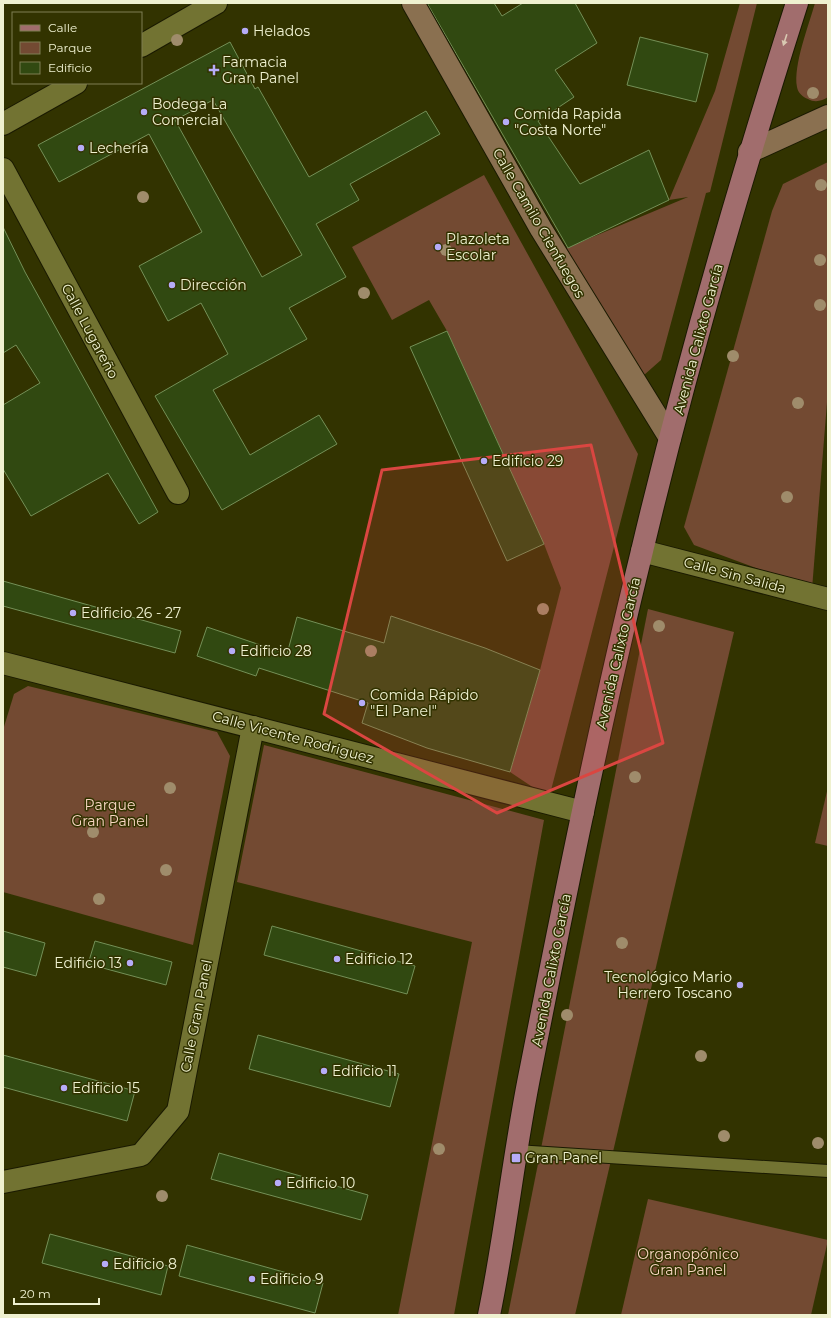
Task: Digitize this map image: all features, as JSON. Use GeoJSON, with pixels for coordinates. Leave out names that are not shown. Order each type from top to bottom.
{"type":"FeatureCollection","features":[{"type":"Feature","properties":{"kind":"main road","name":"Calle Camilo Cienfuegos"},"geometry":{"type":"LineString","coordinates":[[413,3],[541,229],[670,438]]}},
{"type":"Feature","properties":{"kind":"main road","name":"Avenida Calixto García"},"geometry":{"type":"LineString","coordinates":[[489,1315],[530,1072],[583,812],[642,551],[691,356],[732,218],[749,152],[797,3]]}},
{"type":"Feature","properties":{"kind":"main road"},"geometry":{"type":"LineString","coordinates":[[749,152],[828,116]]}},
{"type":"Feature","properties":{"kind":"street"},"geometry":{"type":"LineString","coordinates":[[142,45],[216,3]]}},
{"type":"Feature","properties":{"kind":"street"},"geometry":{"type":"LineString","coordinates":[[3,124],[74,84]]}},
{"type":"Feature","properties":{"kind":"street","name":"Calle Lugareño"},"geometry":{"type":"LineString","coordinates":[[3,169],[178,493]]}},
{"type":"Feature","properties":{"kind":"street","name":"Calle Sin Salida"},"geometry":{"type":"LineString","coordinates":[[642,551],[828,599]]}},
{"type":"Feature","properties":{"kind":"street","name":"Calle Vicente Rodriguez"},"geometry":{"type":"LineString","coordinates":[[3,662],[583,812]]}},
{"type":"Feature","properties":{"kind":"street","name":"Calle Gran Panel"},"geometry":{"type":"LineString","coordinates":[[3,1182],[141,1155],[178,1111],[253,727]]}},
{"type":"Feature","properties":{"kind":"lane"},"geometry":{"type":"LineString","coordinates":[[516,1151],[828,1171]]}},
{"type":"Feature","properties":{"kind":"highlighted area"},"geometry":{"type":"Polygon","coordinates":[[[591,445],[663,743],[497,813],[324,714],[382,470],[591,445]]]}},
{"type":"Feature","properties":{"kind":"green space"},"geometry":{"type":"Polygon","coordinates":[[[740,3],[757,3],[710,192],[706,193],[661,360],[644,375],[564,249],[688,197],[669,200],[715,91],[740,3]]]}},
{"type":"Feature","properties":{"kind":"green space"},"geometry":{"type":"Polygon","coordinates":[[[815,3],[828,3],[828,97],[816,101],[806,98],[800,93],[797,87],[796,78],[799,57],[815,3]]]}},
{"type":"Feature","properties":{"kind":"green space"},"geometry":{"type":"Polygon","coordinates":[[[828,162],[828,390],[812,589],[694,545],[684,527],[772,211],[783,184],[828,162]]]}},
{"type":"Feature","properties":{"kind":"green space"},"geometry":{"type":"Polygon","coordinates":[[[484,175],[638,454],[549,798],[510,772],[540,670],[561,588],[544,544],[447,331],[429,300],[392,320],[352,247],[484,175]]]}},
{"type":"Feature","properties":{"kind":"green space"},"geometry":{"type":"Polygon","coordinates":[[[648,609],[734,632],[575,1315],[508,1315],[648,609]]]}},
{"type":"Feature","properties":{"kind":"green space","name":"Parque Gran Panel"},"geometry":{"type":"Polygon","coordinates":[[[28,686],[217,732],[230,756],[193,945],[3,892],[3,730],[14,694],[28,686]]]}},
{"type":"Feature","properties":{"kind":"green space"},"geometry":{"type":"Polygon","coordinates":[[[264,745],[544,820],[454,1315],[398,1315],[472,942],[237,882],[264,745]]]}},
{"type":"Feature","properties":{"kind":"green space"},"geometry":{"type":"Polygon","coordinates":[[[828,787],[828,846],[815,843],[828,787]]]}},
{"type":"Feature","properties":{"kind":"green space","name":"Organopónico Gran Panel"},"geometry":{"type":"Polygon","coordinates":[[[648,1199],[828,1240],[811,1315],[621,1315],[648,1199]]]}},
{"type":"Feature","properties":{"kind":"building"},"geometry":{"type":"Polygon","coordinates":[[[427,3],[494,3],[502,16],[523,3],[575,3],[597,43],[555,70],[574,97],[538,121],[580,184],[649,150],[669,200],[568,248],[427,3]]]}},
{"type":"Feature","properties":{"kind":"building"},"geometry":{"type":"Polygon","coordinates":[[[640,37],[708,54],[696,102],[627,85],[640,37]]]}},
{"type":"Feature","properties":{"kind":"building"},"geometry":{"type":"Polygon","coordinates":[[[230,42],[255,89],[258,87],[309,177],[426,111],[440,134],[350,184],[359,200],[316,224],[346,277],[289,308],[307,339],[213,390],[250,455],[319,415],[337,444],[222,510],[155,396],[228,354],[201,303],[168,321],[139,266],[202,232],[149,134],[59,182],[38,145],[230,42]],[[213,100],[175,120],[262,277],[302,255],[213,100]]]}},
{"type":"Feature","properties":{"kind":"building"},"geometry":{"type":"Polygon","coordinates":[[[3,227],[25,272],[158,512],[139,524],[108,473],[31,516],[3,469],[3,405],[40,383],[16,345],[3,353],[3,227]]]}},
{"type":"Feature","properties":{"kind":"building","name":"Edificio 29"},"geometry":{"type":"Polygon","coordinates":[[[447,331],[544,544],[507,561],[410,347],[447,331]]]}},
{"type":"Feature","properties":{"kind":"building","name":"Edificio 26 - 27"},"geometry":{"type":"Polygon","coordinates":[[[3,581],[181,631],[175,653],[3,606],[3,581]]]}},
{"type":"Feature","properties":{"kind":"building"},"geometry":{"type":"Polygon","coordinates":[[[391,616],[485,648],[540,670],[510,772],[427,748],[362,723],[368,703],[259,668],[256,676],[197,656],[207,627],[287,654],[297,617],[384,643],[391,616]]]}},
{"type":"Feature","properties":{"kind":"building","name":"Edificio 12"},"geometry":{"type":"Polygon","coordinates":[[[272,926],[415,966],[407,994],[264,955],[272,926]]]}},
{"type":"Feature","properties":{"kind":"building"},"geometry":{"type":"Polygon","coordinates":[[[3,931],[45,943],[36,976],[3,967],[3,931]]]}},
{"type":"Feature","properties":{"kind":"building","name":"Edificio 13"},"geometry":{"type":"Polygon","coordinates":[[[95,941],[172,962],[166,985],[88,964],[95,941]]]}},
{"type":"Feature","properties":{"kind":"building","name":"Edificio 11"},"geometry":{"type":"Polygon","coordinates":[[[258,1035],[399,1074],[390,1107],[249,1069],[258,1035]]]}},
{"type":"Feature","properties":{"kind":"building","name":"Edificio 15"},"geometry":{"type":"Polygon","coordinates":[[[3,1055],[135,1091],[127,1121],[3,1087],[3,1055]]]}},
{"type":"Feature","properties":{"kind":"building","name":"Edificio 10"},"geometry":{"type":"Polygon","coordinates":[[[219,1153],[368,1195],[361,1220],[211,1179],[219,1153]]]}},
{"type":"Feature","properties":{"kind":"building","name":"Edificio 8"},"geometry":{"type":"Polygon","coordinates":[[[50,1234],[168,1266],[161,1295],[42,1263],[50,1234]]]}},
{"type":"Feature","properties":{"kind":"building","name":"Edificio 9"},"geometry":{"type":"Polygon","coordinates":[[[187,1245],[323,1283],[315,1313],[179,1276],[187,1245]]]}},
{"type":"Feature","properties":{"kind":"place","name":"Helados"},"geometry":{"type":"Point","coordinates":[245,31]}},
{"type":"Feature","properties":{"kind":"place","name":"Farmacia Gran Panel"},"geometry":{"type":"Point","coordinates":[214,70]}},
{"type":"Feature","properties":{"kind":"place","name":"Bodega La Comercial"},"geometry":{"type":"Point","coordinates":[144,112]}},
{"type":"Feature","properties":{"kind":"place","name":"Comida Rapida \"Costa Norte\""},"geometry":{"type":"Point","coordinates":[506,122]}},
{"type":"Feature","properties":{"kind":"place","name":"Lechería"},"geometry":{"type":"Point","coordinates":[81,148]}},
{"type":"Feature","properties":{"kind":"place","name":"Plazoleta Escolar"},"geometry":{"type":"Point","coordinates":[438,247]}},
{"type":"Feature","properties":{"kind":"place","name":"Dirección"},"geometry":{"type":"Point","coordinates":[172,285]}},
{"type":"Feature","properties":{"kind":"place","name":"Edificio 29"},"geometry":{"type":"Point","coordinates":[484,461]}},
{"type":"Feature","properties":{"kind":"place","name":"Edificio 26 - 27"},"geometry":{"type":"Point","coordinates":[73,613]}},
{"type":"Feature","properties":{"kind":"place","name":"Edificio 28"},"geometry":{"type":"Point","coordinates":[232,651]}},
{"type":"Feature","properties":{"kind":"place","name":"Comida Rápido \"El Panel\""},"geometry":{"type":"Point","coordinates":[362,703]}},
{"type":"Feature","properties":{"kind":"place","name":"Edificio 12"},"geometry":{"type":"Point","coordinates":[337,959]}},
{"type":"Feature","properties":{"kind":"place","name":"Edificio 13"},"geometry":{"type":"Point","coordinates":[130,963]}},
{"type":"Feature","properties":{"kind":"place","name":"Tecnológico Mario Herrero Toscano"},"geometry":{"type":"Point","coordinates":[740,985]}},
{"type":"Feature","properties":{"kind":"place","name":"Edificio 11"},"geometry":{"type":"Point","coordinates":[324,1071]}},
{"type":"Feature","properties":{"kind":"place","name":"Edificio 15"},"geometry":{"type":"Point","coordinates":[64,1088]}},
{"type":"Feature","properties":{"kind":"place","name":"Gran Panel"},"geometry":{"type":"Point","coordinates":[516,1158]}},
{"type":"Feature","properties":{"kind":"place","name":"Edificio 10"},"geometry":{"type":"Point","coordinates":[278,1183]}},
{"type":"Feature","properties":{"kind":"place","name":"Edificio 8"},"geometry":{"type":"Point","coordinates":[105,1264]}},
{"type":"Feature","properties":{"kind":"place","name":"Edificio 9"},"geometry":{"type":"Point","coordinates":[252,1279]}}]}
